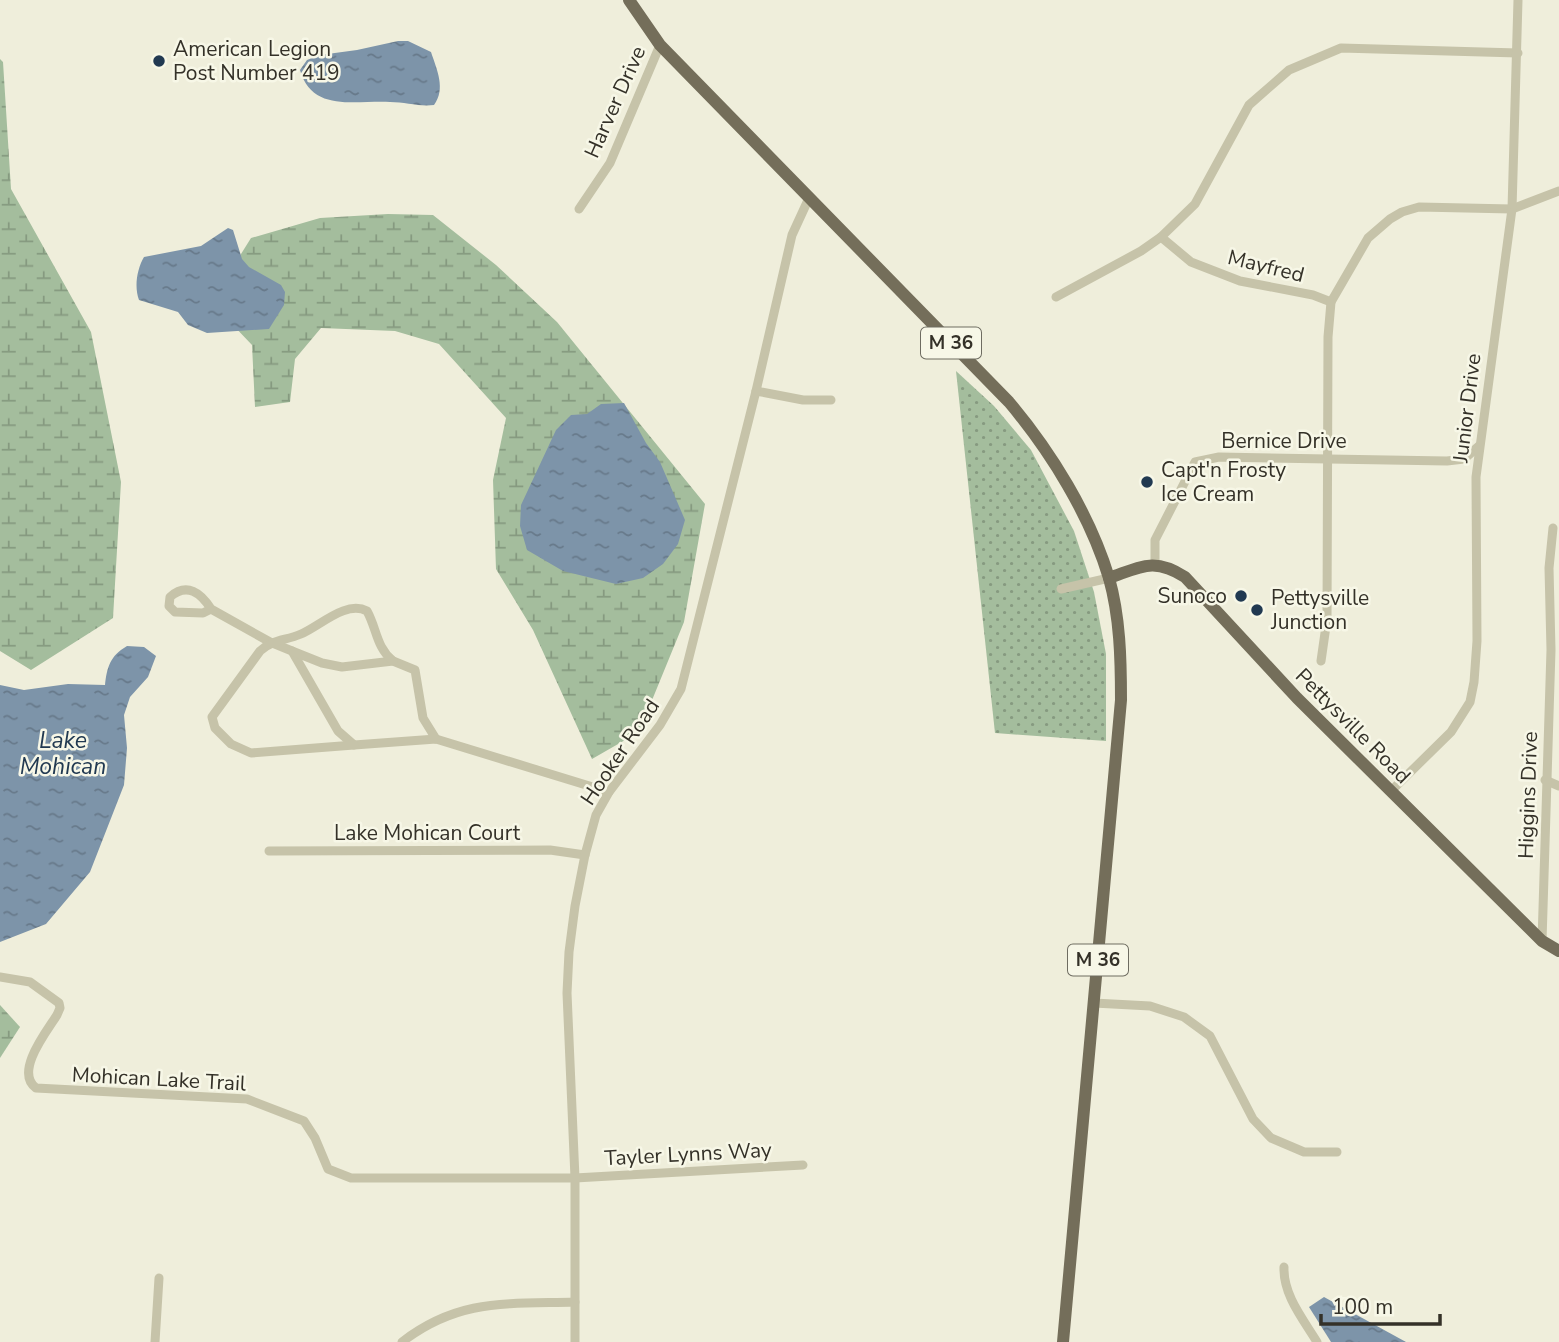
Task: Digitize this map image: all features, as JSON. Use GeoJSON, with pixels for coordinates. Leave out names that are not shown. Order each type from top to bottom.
{"type":"FeatureCollection","features":[{"type":"Feature","properties":{"kind":"main road","name":"M 36"},"geometry":{"type":"LineString","coordinates":[[629,0],[660,46],[1009,402],[1038,436],[1069,488],[1109,578],[1117,621],[1121,700],[1063,1342]]}},
{"type":"Feature","properties":{"kind":"main road"},"geometry":{"type":"LineString","coordinates":[[1109,578],[1155,564]]}},
{"type":"Feature","properties":{"kind":"main road","name":"Pettysville Road"},"geometry":{"type":"LineString","coordinates":[[1155,564],[1185,577],[1297,698],[1542,941],[1559,951]]}},
{"type":"Feature","properties":{"kind":"street","name":"Junior Drive"},"geometry":{"type":"LineString","coordinates":[[1391,791],[1451,732],[1470,702],[1474,682],[1476,477],[1512,209],[1518,0]]}},
{"type":"Feature","properties":{"kind":"street","name":"Harver Drive"},"geometry":{"type":"LineString","coordinates":[[579,209],[610,163],[660,46]]}},
{"type":"Feature","properties":{"kind":"street"},"geometry":{"type":"LineString","coordinates":[[1056,296],[1141,251],[1161,237],[1195,204],[1249,104],[1289,70],[1340,48],[1518,53]]}},
{"type":"Feature","properties":{"kind":"street"},"geometry":{"type":"LineString","coordinates":[[1321,661],[1327,620],[1331,302],[1368,238],[1402,212],[1419,207],[1512,209],[1559,191]]}},
{"type":"Feature","properties":{"kind":"street","name":"Hooker Road"},"geometry":{"type":"LineString","coordinates":[[575,1342],[575,1178],[567,993],[569,952],[585,855],[596,815],[609,792],[660,725],[681,689],[792,235],[809,198]]}},
{"type":"Feature","properties":{"kind":"street","name":"Mayfred"},"geometry":{"type":"LineString","coordinates":[[1161,237],[1191,262],[1241,281],[1313,295],[1331,302]]}},
{"type":"Feature","properties":{"kind":"street"},"geometry":{"type":"LineString","coordinates":[[756,391],[803,400],[831,400]]}},
{"type":"Feature","properties":{"kind":"street","name":"Bernice Drive"},"geometry":{"type":"LineString","coordinates":[[1155,564],[1155,540],[1195,462],[1219,457],[1447,461],[1464,459],[1479,446]]}},
{"type":"Feature","properties":{"kind":"street","name":"Higgins Drive"},"geometry":{"type":"LineString","coordinates":[[1542,941],[1545,779],[1555,651],[1549,568],[1553,528]]}},
{"type":"Feature","properties":{"kind":"street"},"geometry":{"type":"LineString","coordinates":[[1061,589],[1109,578]]}},
{"type":"Feature","properties":{"kind":"street"},"geometry":{"type":"LineString","coordinates":[[211,609],[270,642],[322,663],[342,667],[393,661]]}},
{"type":"Feature","properties":{"kind":"street"},"geometry":{"type":"LineString","coordinates":[[436,739],[423,718],[415,670],[393,661],[382,649],[370,615],[363,609],[350,609],[299,635],[270,642],[260,651],[213,714],[215,728],[231,744],[251,753],[436,739],[609,792]]}},
{"type":"Feature","properties":{"kind":"street"},"geometry":{"type":"LineString","coordinates":[[292,651],[338,731],[354,745]]}},
{"type":"Feature","properties":{"kind":"street"},"geometry":{"type":"LineString","coordinates":[[1545,779],[1559,786]]}},
{"type":"Feature","properties":{"kind":"street","name":"Lake Mohican Court"},"geometry":{"type":"LineString","coordinates":[[269,851],[550,850],[585,855]]}},
{"type":"Feature","properties":{"kind":"street","name":"Mohican Lake Trail"},"geometry":{"type":"LineString","coordinates":[[0,977],[30,982],[59,1003],[57,1015],[32,1056],[29,1076],[31,1084],[36,1088],[247,1099],[304,1122],[315,1138],[328,1169],[351,1178],[575,1178]]}},
{"type":"Feature","properties":{"kind":"street"},"geometry":{"type":"LineString","coordinates":[[1094,1003],[1150,1006],[1184,1017],[1210,1036],[1253,1119],[1271,1138],[1304,1152],[1337,1152]]}},
{"type":"Feature","properties":{"kind":"street","name":"Tayler Lynns Way"},"geometry":{"type":"LineString","coordinates":[[575,1178],[803,1165]]}},
{"type":"Feature","properties":{"kind":"street"},"geometry":{"type":"LineString","coordinates":[[1284,1267],[1283,1281],[1317,1342]]}},
{"type":"Feature","properties":{"kind":"street"},"geometry":{"type":"LineString","coordinates":[[155,1342],[159,1278]]}},
{"type":"Feature","properties":{"kind":"street"},"geometry":{"type":"LineString","coordinates":[[402,1342],[440,1318],[482,1305],[575,1302]]}},
{"type":"Feature","properties":{"kind":"green space"},"geometry":{"type":"Polygon","coordinates":[[[0,59],[3,62],[11,189],[91,332],[121,482],[113,618],[31,670],[0,651],[0,59]]]}},
{"type":"Feature","properties":{"kind":"green space"},"geometry":{"type":"Polygon","coordinates":[[[388,214],[433,215],[496,265],[557,322],[705,504],[684,622],[639,732],[592,759],[533,630],[496,569],[493,480],[506,418],[439,344],[395,331],[321,328],[295,359],[290,402],[255,407],[252,345],[211,302],[251,238],[320,218],[388,214]]]}},
{"type":"Feature","properties":{"kind":"green space"},"geometry":{"type":"Polygon","coordinates":[[[956,371],[994,406],[1031,450],[1074,531],[1094,592],[1106,654],[1106,741],[995,733],[956,371]]]}},
{"type":"Feature","properties":{"kind":"green space"},"geometry":{"type":"Polygon","coordinates":[[[0,1005],[20,1027],[0,1058],[0,1005]]]}},
{"type":"Feature","properties":{"kind":"water"},"geometry":{"type":"Polygon","coordinates":[[[408,41],[431,52],[440,86],[434,105],[350,102],[325,98],[314,93],[306,84],[300,70],[307,60],[320,55],[408,41]]]}},
{"type":"Feature","properties":{"kind":"water"},"geometry":{"type":"Polygon","coordinates":[[[228,228],[233,230],[242,259],[249,267],[281,285],[285,292],[284,305],[269,329],[207,333],[188,325],[178,312],[139,300],[137,278],[144,257],[201,246],[228,228]]]}},
{"type":"Feature","properties":{"kind":"water"},"geometry":{"type":"Polygon","coordinates":[[[624,403],[660,462],[685,520],[678,544],[663,564],[643,578],[616,584],[563,571],[527,550],[520,526],[521,505],[556,430],[571,415],[587,414],[601,404],[624,403]]]}},
{"type":"Feature","properties":{"kind":"water","name":"Lake Mohican"},"geometry":{"type":"Polygon","coordinates":[[[127,646],[144,647],[156,656],[148,677],[130,697],[124,715],[127,748],[124,785],[90,872],[46,924],[0,942],[0,685],[24,690],[68,684],[105,685],[110,663],[127,646]]]}},
{"type":"Feature","properties":{"kind":"water"},"geometry":{"type":"Polygon","coordinates":[[[1324,1297],[1406,1342],[1331,1342],[1309,1307],[1324,1297]]]}},
{"type":"Feature","properties":{"kind":"place","name":"American Legion Post Number 419"},"geometry":{"type":"Point","coordinates":[159,61]}},
{"type":"Feature","properties":{"kind":"place","name":"Capt'n Frosty Ice Cream"},"geometry":{"type":"Point","coordinates":[1147,482]}},
{"type":"Feature","properties":{"kind":"place","name":"Sunoco"},"geometry":{"type":"Point","coordinates":[1241,596]}},
{"type":"Feature","properties":{"kind":"place","name":"Pettysville Junction"},"geometry":{"type":"Point","coordinates":[1257,610]}}]}
